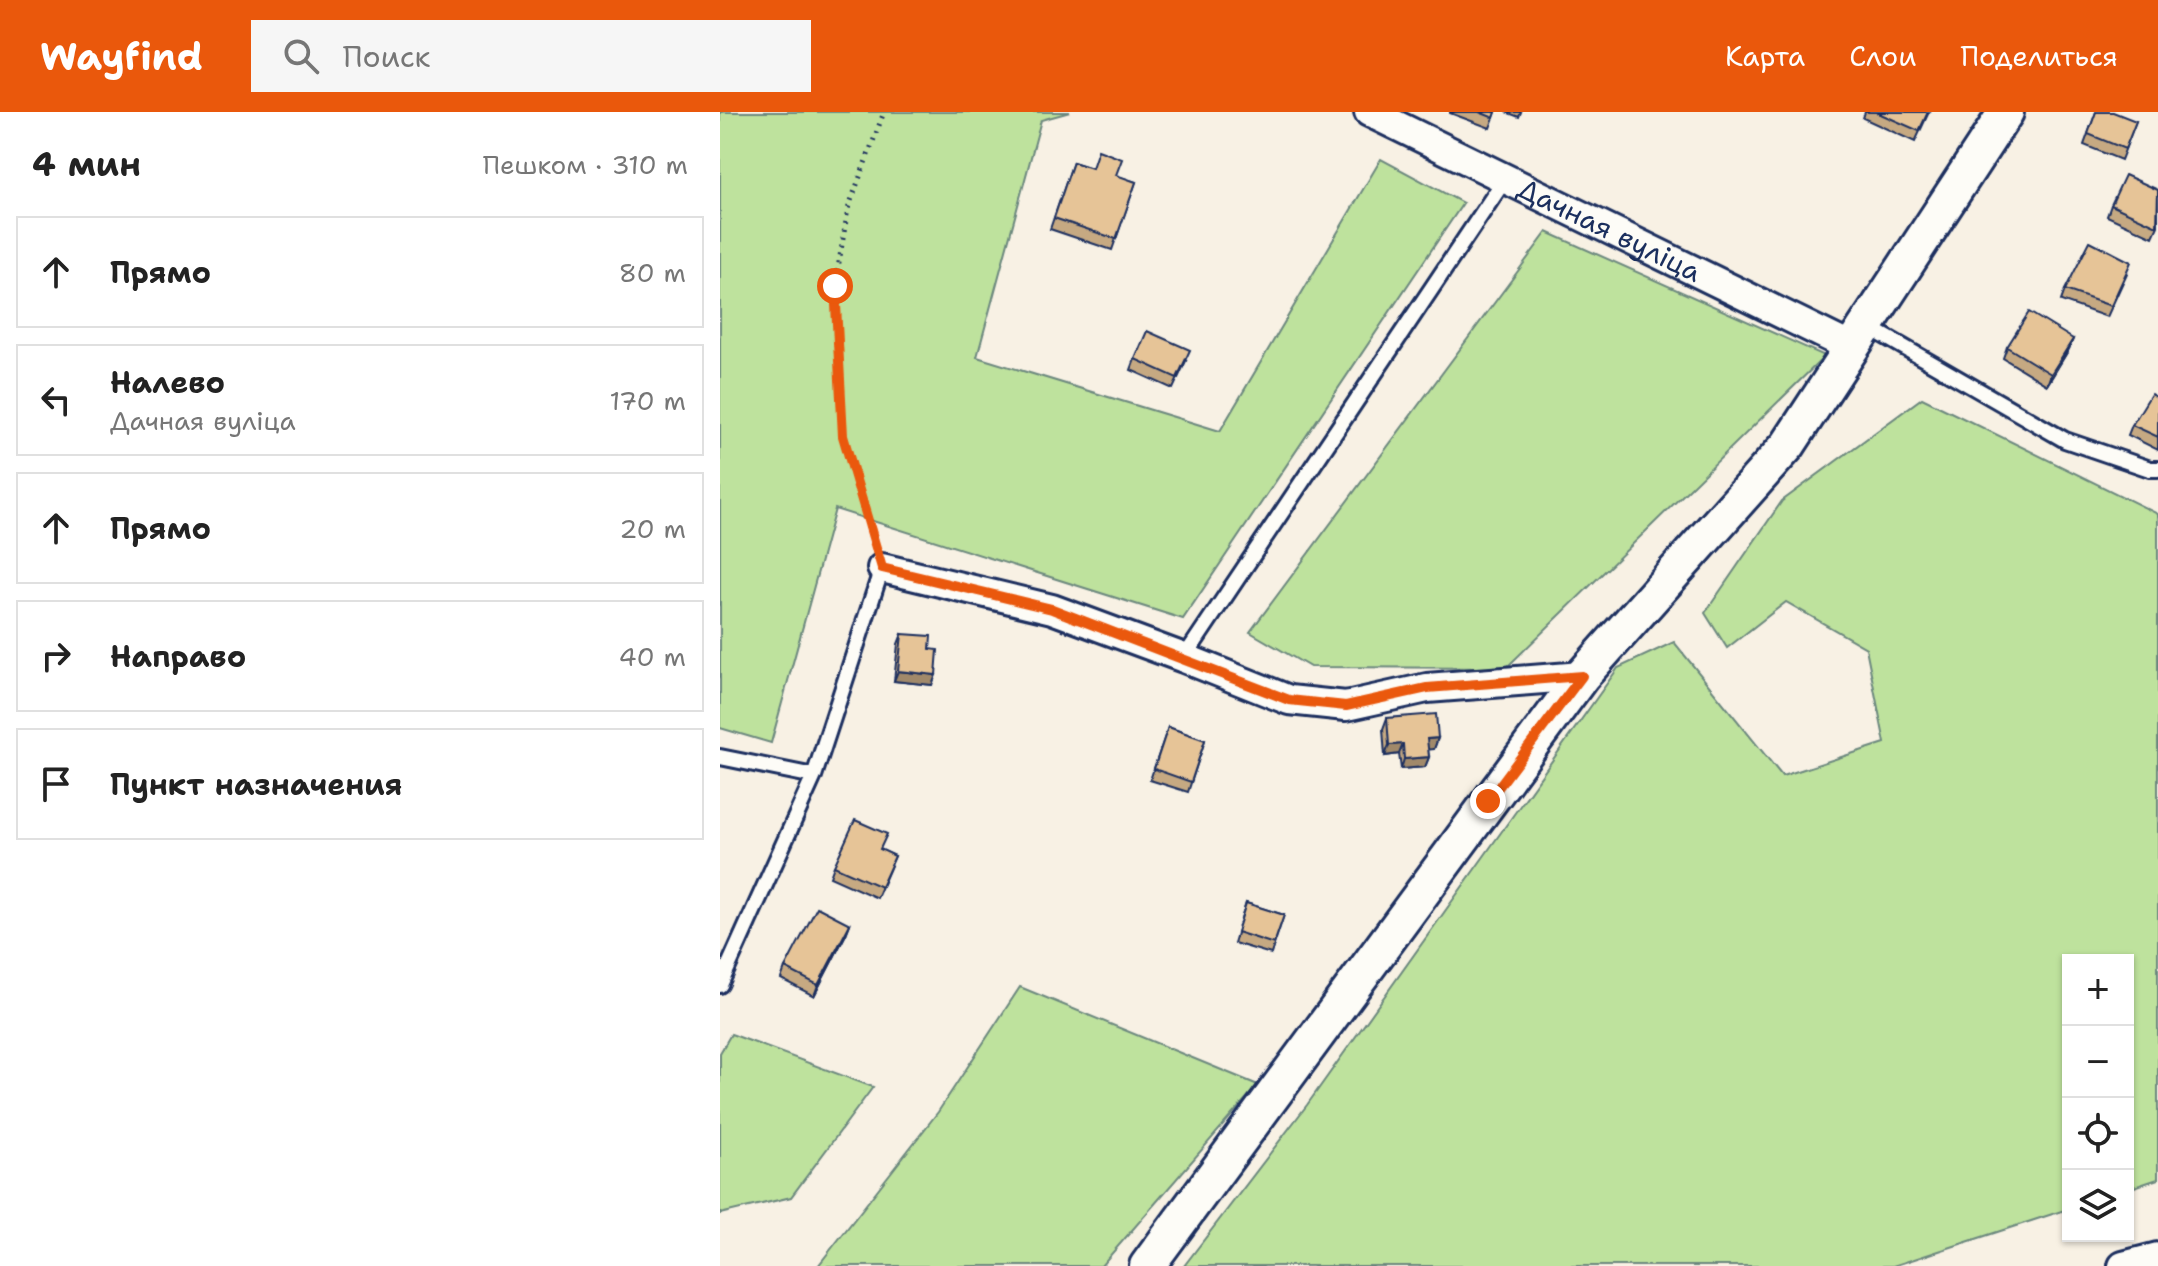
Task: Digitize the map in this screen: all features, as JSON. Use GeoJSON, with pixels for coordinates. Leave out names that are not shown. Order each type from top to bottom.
{"type":"FeatureCollection","features":[{"type":"Feature","properties":{"kind":"street","name":"Дачная вуліца"},"geometry":{"type":"LineString","coordinates":[[1369,112],[1505,179],[1860,337]]}},
{"type":"Feature","properties":{"kind":"street"},"geometry":{"type":"LineString","coordinates":[[1147,1266],[1582,676],[1788,445],[2006,112]]}},
{"type":"Feature","properties":{"kind":"street"},"geometry":{"type":"LineString","coordinates":[[882,568],[1052,609],[1289,700],[1346,706],[1427,688],[1582,676]]}},
{"type":"Feature","properties":{"kind":"street"},"geometry":{"type":"LineString","coordinates":[[2123,1266],[2158,1257]]}},
{"type":"Feature","properties":{"kind":"lane"},"geometry":{"type":"LineString","coordinates":[[1184,658],[1505,179]]}},
{"type":"Feature","properties":{"kind":"lane"},"geometry":{"type":"LineString","coordinates":[[1860,337],[2065,440],[2158,469]]}},
{"type":"Feature","properties":{"kind":"lane"},"geometry":{"type":"LineString","coordinates":[[720,985],[814,776],[882,568]]}},
{"type":"Feature","properties":{"kind":"lane"},"geometry":{"type":"LineString","coordinates":[[720,757],[814,776]]}},
{"type":"Feature","properties":{"kind":"path"},"geometry":{"type":"LineString","coordinates":[[882,568],[843,436],[835,286],[848,209],[884,112]]}},
{"type":"Feature","properties":{"kind":"green space"},"geometry":{"type":"Polygon","coordinates":[[[720,112],[1070,112],[1041,120],[977,357],[1220,431],[1381,159],[1463,203],[1183,619],[835,509],[771,743],[720,728],[720,112]]]}},
{"type":"Feature","properties":{"kind":"green space"},"geometry":{"type":"Polygon","coordinates":[[[1547,232],[1825,356],[1506,668],[1310,667],[1250,632],[1547,232]]]}},
{"type":"Feature","properties":{"kind":"green space"},"geometry":{"type":"Polygon","coordinates":[[[1922,398],[2158,514],[2158,1179],[2134,1187],[2134,954],[2062,954],[2062,1211],[1893,1266],[1184,1266],[1307,1105],[1618,668],[1674,642],[1782,776],[1885,743],[1866,648],[1786,602],[1727,648],[1705,613],[1782,501],[1922,398]]]}},
{"type":"Feature","properties":{"kind":"green space"},"geometry":{"type":"Polygon","coordinates":[[[1020,987],[1258,1085],[1101,1266],[818,1266],[938,1112],[1020,987]]]}},
{"type":"Feature","properties":{"kind":"green space"},"geometry":{"type":"Polygon","coordinates":[[[731,1034],[873,1087],[791,1197],[720,1214],[720,1053],[731,1034]]]}},
{"type":"Feature","properties":{"kind":"building"},"geometry":{"type":"Polygon","coordinates":[[[1479,112],[1496,112],[1494,118],[1479,112]]]}},
{"type":"Feature","properties":{"kind":"building"},"geometry":{"type":"Polygon","coordinates":[[[1876,112],[1928,112],[1919,131],[1876,112]]]}},
{"type":"Feature","properties":{"kind":"building"},"geometry":{"type":"Polygon","coordinates":[[[2096,112],[2113,112],[2136,121],[2125,149],[2088,134],[2096,112]]]}},
{"type":"Feature","properties":{"kind":"building"},"geometry":{"type":"Polygon","coordinates":[[[1098,150],[1122,159],[1116,175],[1136,182],[1116,239],[1054,218],[1073,162],[1092,168],[1098,150]]]}},
{"type":"Feature","properties":{"kind":"building"},"geometry":{"type":"Polygon","coordinates":[[[2125,175],[2158,190],[2157,226],[2111,205],[2125,175]]]}},
{"type":"Feature","properties":{"kind":"building"},"geometry":{"type":"Polygon","coordinates":[[[2090,241],[2131,262],[2111,306],[2065,290],[2090,241]]]}},
{"type":"Feature","properties":{"kind":"building"},"geometry":{"type":"Polygon","coordinates":[[[2029,312],[2073,339],[2051,374],[2007,347],[2029,312]]]}},
{"type":"Feature","properties":{"kind":"building"},"geometry":{"type":"Polygon","coordinates":[[[1147,331],[1190,350],[1177,378],[1135,359],[1147,331]]]}},
{"type":"Feature","properties":{"kind":"building"},"geometry":{"type":"Polygon","coordinates":[[[2151,394],[2158,398],[2158,437],[2132,425],[2151,394]]]}},
{"type":"Feature","properties":{"kind":"building"},"geometry":{"type":"Polygon","coordinates":[[[902,634],[931,636],[930,649],[938,650],[936,675],[898,671],[902,634]]]}},
{"type":"Feature","properties":{"kind":"building"},"geometry":{"type":"Polygon","coordinates":[[[1436,714],[1438,738],[1427,739],[1429,757],[1404,759],[1403,744],[1389,745],[1387,718],[1436,714]]]}},
{"type":"Feature","properties":{"kind":"building"},"geometry":{"type":"Polygon","coordinates":[[[1168,727],[1205,740],[1191,782],[1154,769],[1168,727]]]}},
{"type":"Feature","properties":{"kind":"building"},"geometry":{"type":"Polygon","coordinates":[[[855,820],[887,834],[880,849],[895,856],[881,887],[834,866],[855,820]]]}},
{"type":"Feature","properties":{"kind":"building"},"geometry":{"type":"Polygon","coordinates":[[[1246,903],[1284,915],[1274,944],[1237,932],[1246,903]]]}},
{"type":"Feature","properties":{"kind":"building"},"geometry":{"type":"Polygon","coordinates":[[[817,907],[850,924],[818,985],[785,968],[817,907]]]}},
{"type":"Feature","properties":{"kind":"route"},"geometry":{"type":"LineString","coordinates":[[835,286],[843,436],[882,568],[1052,609],[1289,700],[1346,706],[1427,688],[1582,676],[1488,801]]}}]}
